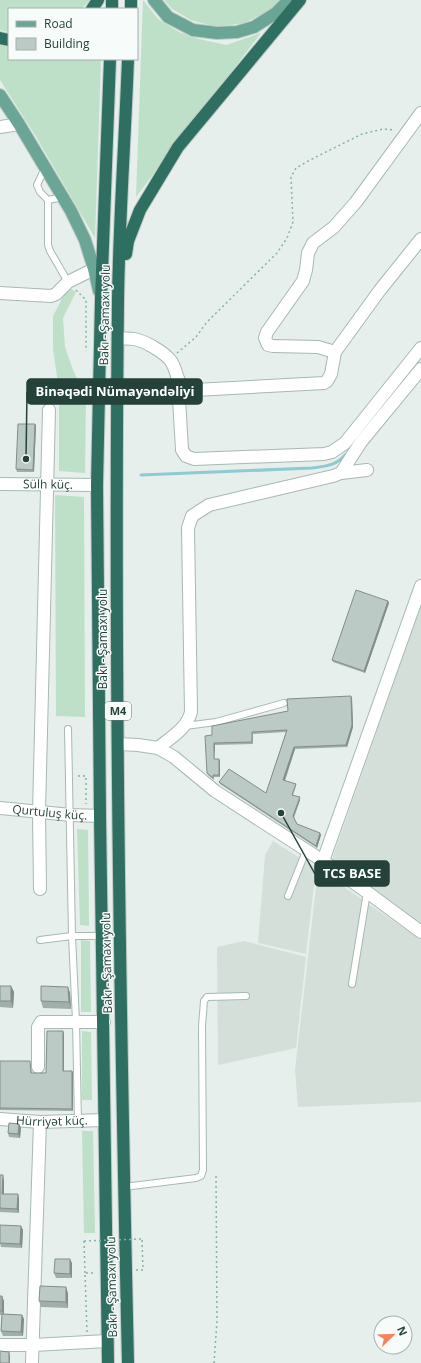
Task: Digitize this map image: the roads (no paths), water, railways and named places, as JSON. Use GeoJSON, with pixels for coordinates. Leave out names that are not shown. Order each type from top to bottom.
{"type":"FeatureCollection","features":[{"type":"Feature","properties":{"kind":"highway"},"geometry":{"type":"LineString","coordinates":[[118,298],[128,241],[140,210],[178,147],[300,0]]}},
{"type":"Feature","properties":{"kind":"highway","name":"Bakı - Şamaxı yolu"},"geometry":{"type":"LineString","coordinates":[[108,1363],[97,485],[101,299],[110,60]]}},
{"type":"Feature","properties":{"kind":"highway","name":"Bakı - Şamaxı yolu"},"geometry":{"type":"LineString","coordinates":[[128,60],[118,298],[116,493],[124,1187],[128,1363]]}},
{"type":"Feature","properties":{"kind":"main road"},"geometry":{"type":"LineString","coordinates":[[154,0],[168,17],[193,30],[217,34],[236,32],[254,27],[276,13],[289,0]]}},
{"type":"Feature","properties":{"kind":"main road"},"geometry":{"type":"LineString","coordinates":[[0,95],[71,211],[85,240],[101,299]]}},
{"type":"Feature","properties":{"kind":"street"},"geometry":{"type":"LineString","coordinates":[[335,352],[318,346],[268,345],[265,338],[267,332],[303,281],[308,253],[313,243],[334,227],[356,202],[421,113]]}},
{"type":"Feature","properties":{"kind":"street"},"geometry":{"type":"LineString","coordinates":[[0,127],[19,124]]}},
{"type":"Feature","properties":{"kind":"street"},"geometry":{"type":"LineString","coordinates":[[178,381],[188,388],[195,390],[324,383],[331,374],[335,352],[380,290],[421,239]]}},
{"type":"Feature","properties":{"kind":"street"},"geometry":{"type":"LineString","coordinates":[[0,293],[51,296],[56,294],[68,282],[94,269]]}},
{"type":"Feature","properties":{"kind":"street"},"geometry":{"type":"LineString","coordinates":[[118,338],[134,339],[162,352],[170,360],[175,368],[178,381],[182,450],[186,456],[194,459],[324,454],[332,452],[344,443],[421,348]]}},
{"type":"Feature","properties":{"kind":"street"},"geometry":{"type":"LineString","coordinates":[[341,473],[348,464],[355,450],[421,369]]}},
{"type":"Feature","properties":{"kind":"street"},"geometry":{"type":"LineString","coordinates":[[40,888],[39,812],[49,410]]}},
{"type":"Feature","properties":{"kind":"street"},"geometry":{"type":"LineString","coordinates":[[344,443],[355,450]]}},
{"type":"Feature","properties":{"kind":"street"},"geometry":{"type":"LineString","coordinates":[[158,748],[185,726],[189,720],[191,712],[188,528],[192,516],[209,505],[341,473],[367,470]]}},
{"type":"Feature","properties":{"kind":"street","name":"Sülh küç."},"geometry":{"type":"LineString","coordinates":[[0,484],[97,485]]}},
{"type":"Feature","properties":{"kind":"street"},"geometry":{"type":"LineString","coordinates":[[322,861],[421,586]]}},
{"type":"Feature","properties":{"kind":"street"},"geometry":{"type":"LineString","coordinates":[[118,744],[158,748],[174,757],[215,791],[322,861],[421,932]]}},
{"type":"Feature","properties":{"kind":"street","name":"Qurtuluş küç."},"geometry":{"type":"LineString","coordinates":[[0,808],[71,815],[100,816]]}},
{"type":"Feature","properties":{"kind":"street"},"geometry":{"type":"LineString","coordinates":[[38,1066],[38,1028],[41,1022],[104,1022]]}},
{"type":"Feature","properties":{"kind":"street","name":"Hürriyət küç."},"geometry":{"type":"LineString","coordinates":[[0,1119],[40,1122],[104,1120]]}},
{"type":"Feature","properties":{"kind":"street"},"geometry":{"type":"LineString","coordinates":[[32,1363],[40,1122]]}},
{"type":"Feature","properties":{"kind":"street"},"geometry":{"type":"LineString","coordinates":[[0,1344],[108,1341]]}},
{"type":"Feature","properties":{"kind":"lane"},"geometry":{"type":"LineString","coordinates":[[45,168],[37,185],[40,192],[48,200],[48,244],[50,251],[68,282]]}},
{"type":"Feature","properties":{"kind":"lane"},"geometry":{"type":"LineString","coordinates":[[48,200],[62,197]]}},
{"type":"Feature","properties":{"kind":"lane"},"geometry":{"type":"LineString","coordinates":[[185,726],[216,722],[284,704]]}},
{"type":"Feature","properties":{"kind":"lane"},"geometry":{"type":"LineString","coordinates":[[68,729],[71,815],[72,936],[76,1021],[78,1122]]}},
{"type":"Feature","properties":{"kind":"lane"},"geometry":{"type":"LineString","coordinates":[[288,896],[306,851]]}},
{"type":"Feature","properties":{"kind":"lane"},"geometry":{"type":"LineString","coordinates":[[352,984],[367,892]]}},
{"type":"Feature","properties":{"kind":"lane"},"geometry":{"type":"LineString","coordinates":[[40,940],[72,936],[102,936]]}},
{"type":"Feature","properties":{"kind":"lane"},"geometry":{"type":"LineString","coordinates":[[124,1187],[196,1178],[200,1176],[203,1170],[202,1026],[204,1001],[208,997],[246,996]]}},
{"type":"Feature","properties":{"kind":"waterway"},"geometry":{"type":"LineString","coordinates":[[380,409],[414,366]]}},
{"type":"Feature","properties":{"kind":"waterway"},"geometry":{"type":"LineString","coordinates":[[141,475],[312,468],[335,463],[346,454]]}},
{"type":"Feature","properties":{"kind":"place","name":"Binəqədi Nümayəndəliyi"},"geometry":{"type":"Point","coordinates":[26,459]}},
{"type":"Feature","properties":{"kind":"place","name":"TCS BASE"},"geometry":{"type":"Point","coordinates":[281,813]}}]}
